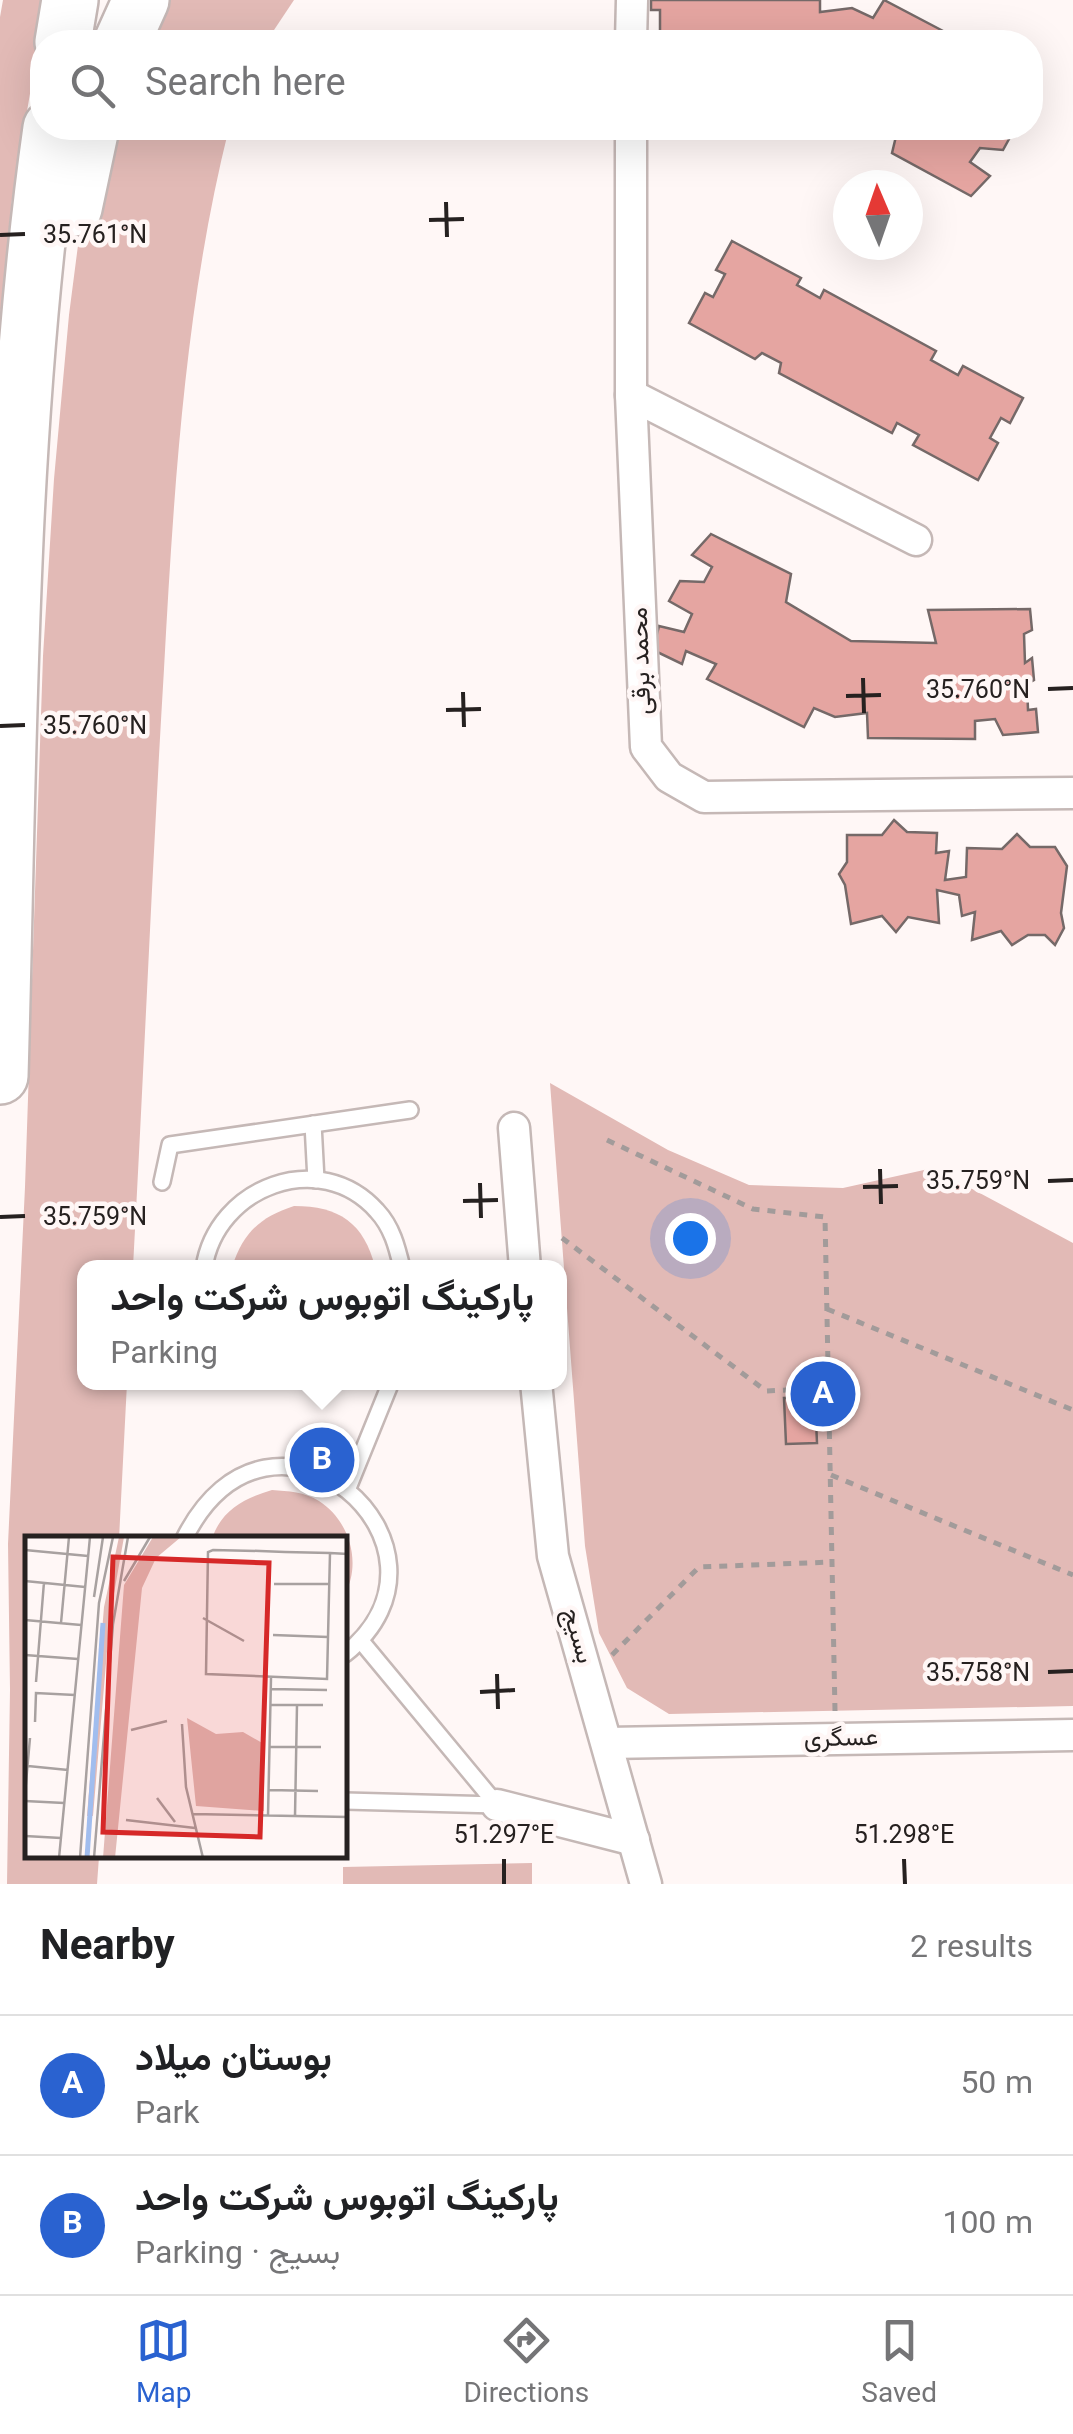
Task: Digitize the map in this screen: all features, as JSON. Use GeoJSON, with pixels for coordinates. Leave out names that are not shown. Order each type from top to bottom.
{"type":"FeatureCollection","features":[{"type":"Feature","properties":{"kind":"highway"},"geometry":{"type":"LineString","coordinates":[[65,30],[70,0]]}},
{"type":"Feature","properties":{"kind":"highway"},"geometry":{"type":"LineString","coordinates":[[127,30],[141,0]]}},
{"type":"Feature","properties":{"kind":"highway"},"geometry":{"type":"LineString","coordinates":[[0,1076],[18,455],[36,230],[49,140]]}},
{"type":"Feature","properties":{"kind":"highway"},"geometry":{"type":"LineString","coordinates":[[18,455],[64,276],[88,140]]}},
{"type":"Feature","properties":{"kind":"street"},"geometry":{"type":"LineString","coordinates":[[632,0],[632,30]]}},
{"type":"Feature","properties":{"kind":"street","name":"محمد برقی"},"geometry":{"type":"LineString","coordinates":[[631,140],[630,395],[646,747],[669,777],[704,797],[1073,793]]}},
{"type":"Feature","properties":{"kind":"street"},"geometry":{"type":"LineString","coordinates":[[630,395],[916,540]]}},
{"type":"Feature","properties":{"kind":"street"},"geometry":{"type":"LineString","coordinates":[[514,1128],[525,1260]]}},
{"type":"Feature","properties":{"kind":"street","name":"بسیج"},"geometry":{"type":"LineString","coordinates":[[537,1390],[554,1556],[646,1884]]}},
{"type":"Feature","properties":{"kind":"street","name":"عسگری"},"geometry":{"type":"LineString","coordinates":[[608,1743],[1073,1735]]}},
{"type":"Feature","properties":{"kind":"street"},"geometry":{"type":"LineString","coordinates":[[497,1805],[634,1840]]}},
{"type":"Feature","properties":{"kind":"lane"},"geometry":{"type":"LineString","coordinates":[[162,1182],[170,1145],[410,1110]]}},
{"type":"Feature","properties":{"kind":"lane"},"geometry":{"type":"LineString","coordinates":[[313,1124],[316,1180]]}},
{"type":"Feature","properties":{"kind":"lane"},"geometry":{"type":"LineString","coordinates":[[206,1260],[214,1234],[232,1209],[256,1190],[286,1180],[316,1180],[349,1190],[376,1210],[395,1239],[400,1260]]}},
{"type":"Feature","properties":{"kind":"lane"},"geometry":{"type":"LineString","coordinates":[[348,1488],[388,1390]]}},
{"type":"Feature","properties":{"kind":"lane"},"geometry":{"type":"LineString","coordinates":[[185,1536],[198,1509],[222,1486],[252,1471],[286,1466],[318,1472],[348,1488],[370,1512],[378,1528],[388,1578],[380,1612],[361,1641],[348,1652]]}},
{"type":"Feature","properties":{"kind":"lane"},"geometry":{"type":"LineString","coordinates":[[361,1641],[497,1805]]}},
{"type":"Feature","properties":{"kind":"lane"},"geometry":{"type":"LineString","coordinates":[[348,1801],[497,1805]]}},
{"type":"Feature","properties":{"kind":"path"},"geometry":{"type":"LineString","coordinates":[[607,1140],[753,1209],[825,1218],[837,1739]]}},
{"type":"Feature","properties":{"kind":"path"},"geometry":{"type":"LineString","coordinates":[[562,1238],[766,1391],[828,1388]]}},
{"type":"Feature","properties":{"kind":"path"},"geometry":{"type":"LineString","coordinates":[[827,1309],[1073,1410]]}},
{"type":"Feature","properties":{"kind":"path"},"geometry":{"type":"LineString","coordinates":[[830,1474],[1073,1575]]}},
{"type":"Feature","properties":{"kind":"path"},"geometry":{"type":"LineString","coordinates":[[606,1665],[699,1567],[832,1562]]}},
{"type":"Feature","properties":{"kind":"shaded area"},"geometry":{"type":"Polygon","coordinates":[[[3,0],[46,0],[41,30],[30,30],[30,94],[12,199],[0,318],[3,0]]]}},
{"type":"Feature","properties":{"kind":"shaded area"},"geometry":{"type":"Polygon","coordinates":[[[157,0],[294,0],[274,30],[141,30],[157,0]]]}},
{"type":"Feature","properties":{"kind":"shaded area"},"geometry":{"type":"Polygon","coordinates":[[[99,140],[226,140],[202,261],[177,464],[133,1260],[77,1260],[77,1390],[127,1390],[119,1536],[25,1536],[25,1859],[99,1859],[97,1884],[7,1884],[8,1544],[43,656],[54,479],[85,191],[99,140]]]}},
{"type":"Feature","properties":{"kind":"shaded area"},"geometry":{"type":"Polygon","coordinates":[[[550,1083],[668,1150],[749,1185],[843,1188],[933,1168],[1073,1243],[1073,1706],[669,1714],[627,1688],[599,1633],[585,1546],[567,1308],[567,1260],[563,1260],[550,1083]]]}},
{"type":"Feature","properties":{"kind":"shaded area"},"geometry":{"type":"Polygon","coordinates":[[[294,1206],[337,1214],[356,1228],[373,1260],[235,1260],[247,1236],[272,1215],[294,1206]]]}},
{"type":"Feature","properties":{"kind":"shaded area"},"geometry":{"type":"Polygon","coordinates":[[[272,1490],[314,1498],[338,1519],[347,1536],[213,1536],[221,1520],[252,1497],[272,1490]]]}},
{"type":"Feature","properties":{"kind":"shaded area"},"geometry":{"type":"Polygon","coordinates":[[[348,1538],[352,1556],[348,1587],[348,1538]]]}},
{"type":"Feature","properties":{"kind":"shaded area"},"geometry":{"type":"Polygon","coordinates":[[[532,1863],[532,1884],[343,1884],[343,1867],[532,1863]]]}},
{"type":"Feature","properties":{"kind":"building"},"geometry":{"type":"Polygon","coordinates":[[[651,0],[820,0],[820,12],[852,8],[873,18],[884,0],[941,30],[660,30],[660,10],[651,10],[651,0]]]}},
{"type":"Feature","properties":{"kind":"building"},"geometry":{"type":"Polygon","coordinates":[[[895,140],[1008,140],[1003,150],[980,148],[970,162],[990,176],[971,196],[892,153],[895,140]]]}},
{"type":"Feature","properties":{"kind":"building"},"geometry":{"type":"Polygon","coordinates":[[[732,241],[801,278],[797,285],[820,298],[824,290],[936,351],[931,360],[958,375],[963,366],[1023,398],[1010,423],[1001,418],[990,438],[998,443],[978,480],[913,445],[919,435],[897,423],[892,433],[779,373],[781,363],[762,353],[755,359],[689,323],[705,293],[713,297],[725,274],[716,270],[732,241]]]}},
{"type":"Feature","properties":{"kind":"building"},"geometry":{"type":"Polygon","coordinates":[[[711,534],[791,574],[786,602],[851,641],[936,643],[928,610],[1030,609],[1032,630],[1024,634],[1025,663],[1032,658],[1034,680],[1027,684],[1028,710],[1036,709],[1038,732],[1003,735],[995,719],[975,721],[975,739],[868,738],[867,713],[835,717],[814,708],[804,727],[707,679],[716,664],[686,651],[682,664],[653,650],[659,626],[684,632],[692,614],[669,601],[680,581],[704,582],[712,567],[692,555],[711,534]]]}},
{"type":"Feature","properties":{"kind":"building"},"geometry":{"type":"Polygon","coordinates":[[[894,820],[907,832],[937,833],[936,853],[949,851],[945,880],[966,877],[967,848],[1002,849],[1017,834],[1030,847],[1055,847],[1067,866],[1061,913],[1064,928],[1055,945],[1045,935],[1028,935],[1012,945],[1001,931],[972,940],[975,912],[962,916],[959,895],[937,890],[939,923],[908,917],[896,932],[882,916],[851,924],[845,885],[839,874],[847,862],[847,835],[882,835],[894,820]]]}},
{"type":"Feature","properties":{"kind":"building"},"geometry":{"type":"Polygon","coordinates":[[[815,1397],[817,1443],[786,1444],[784,1398],[815,1397]]]}},
{"type":"Feature","properties":{"kind":"place","name":"بوستان میلاد"},"geometry":{"type":"Point","coordinates":[823,1394]}},
{"type":"Feature","properties":{"kind":"place","name":"پارکینگ اتوبوس شرکت واحد"},"geometry":{"type":"Point","coordinates":[322,1460]}}]}
